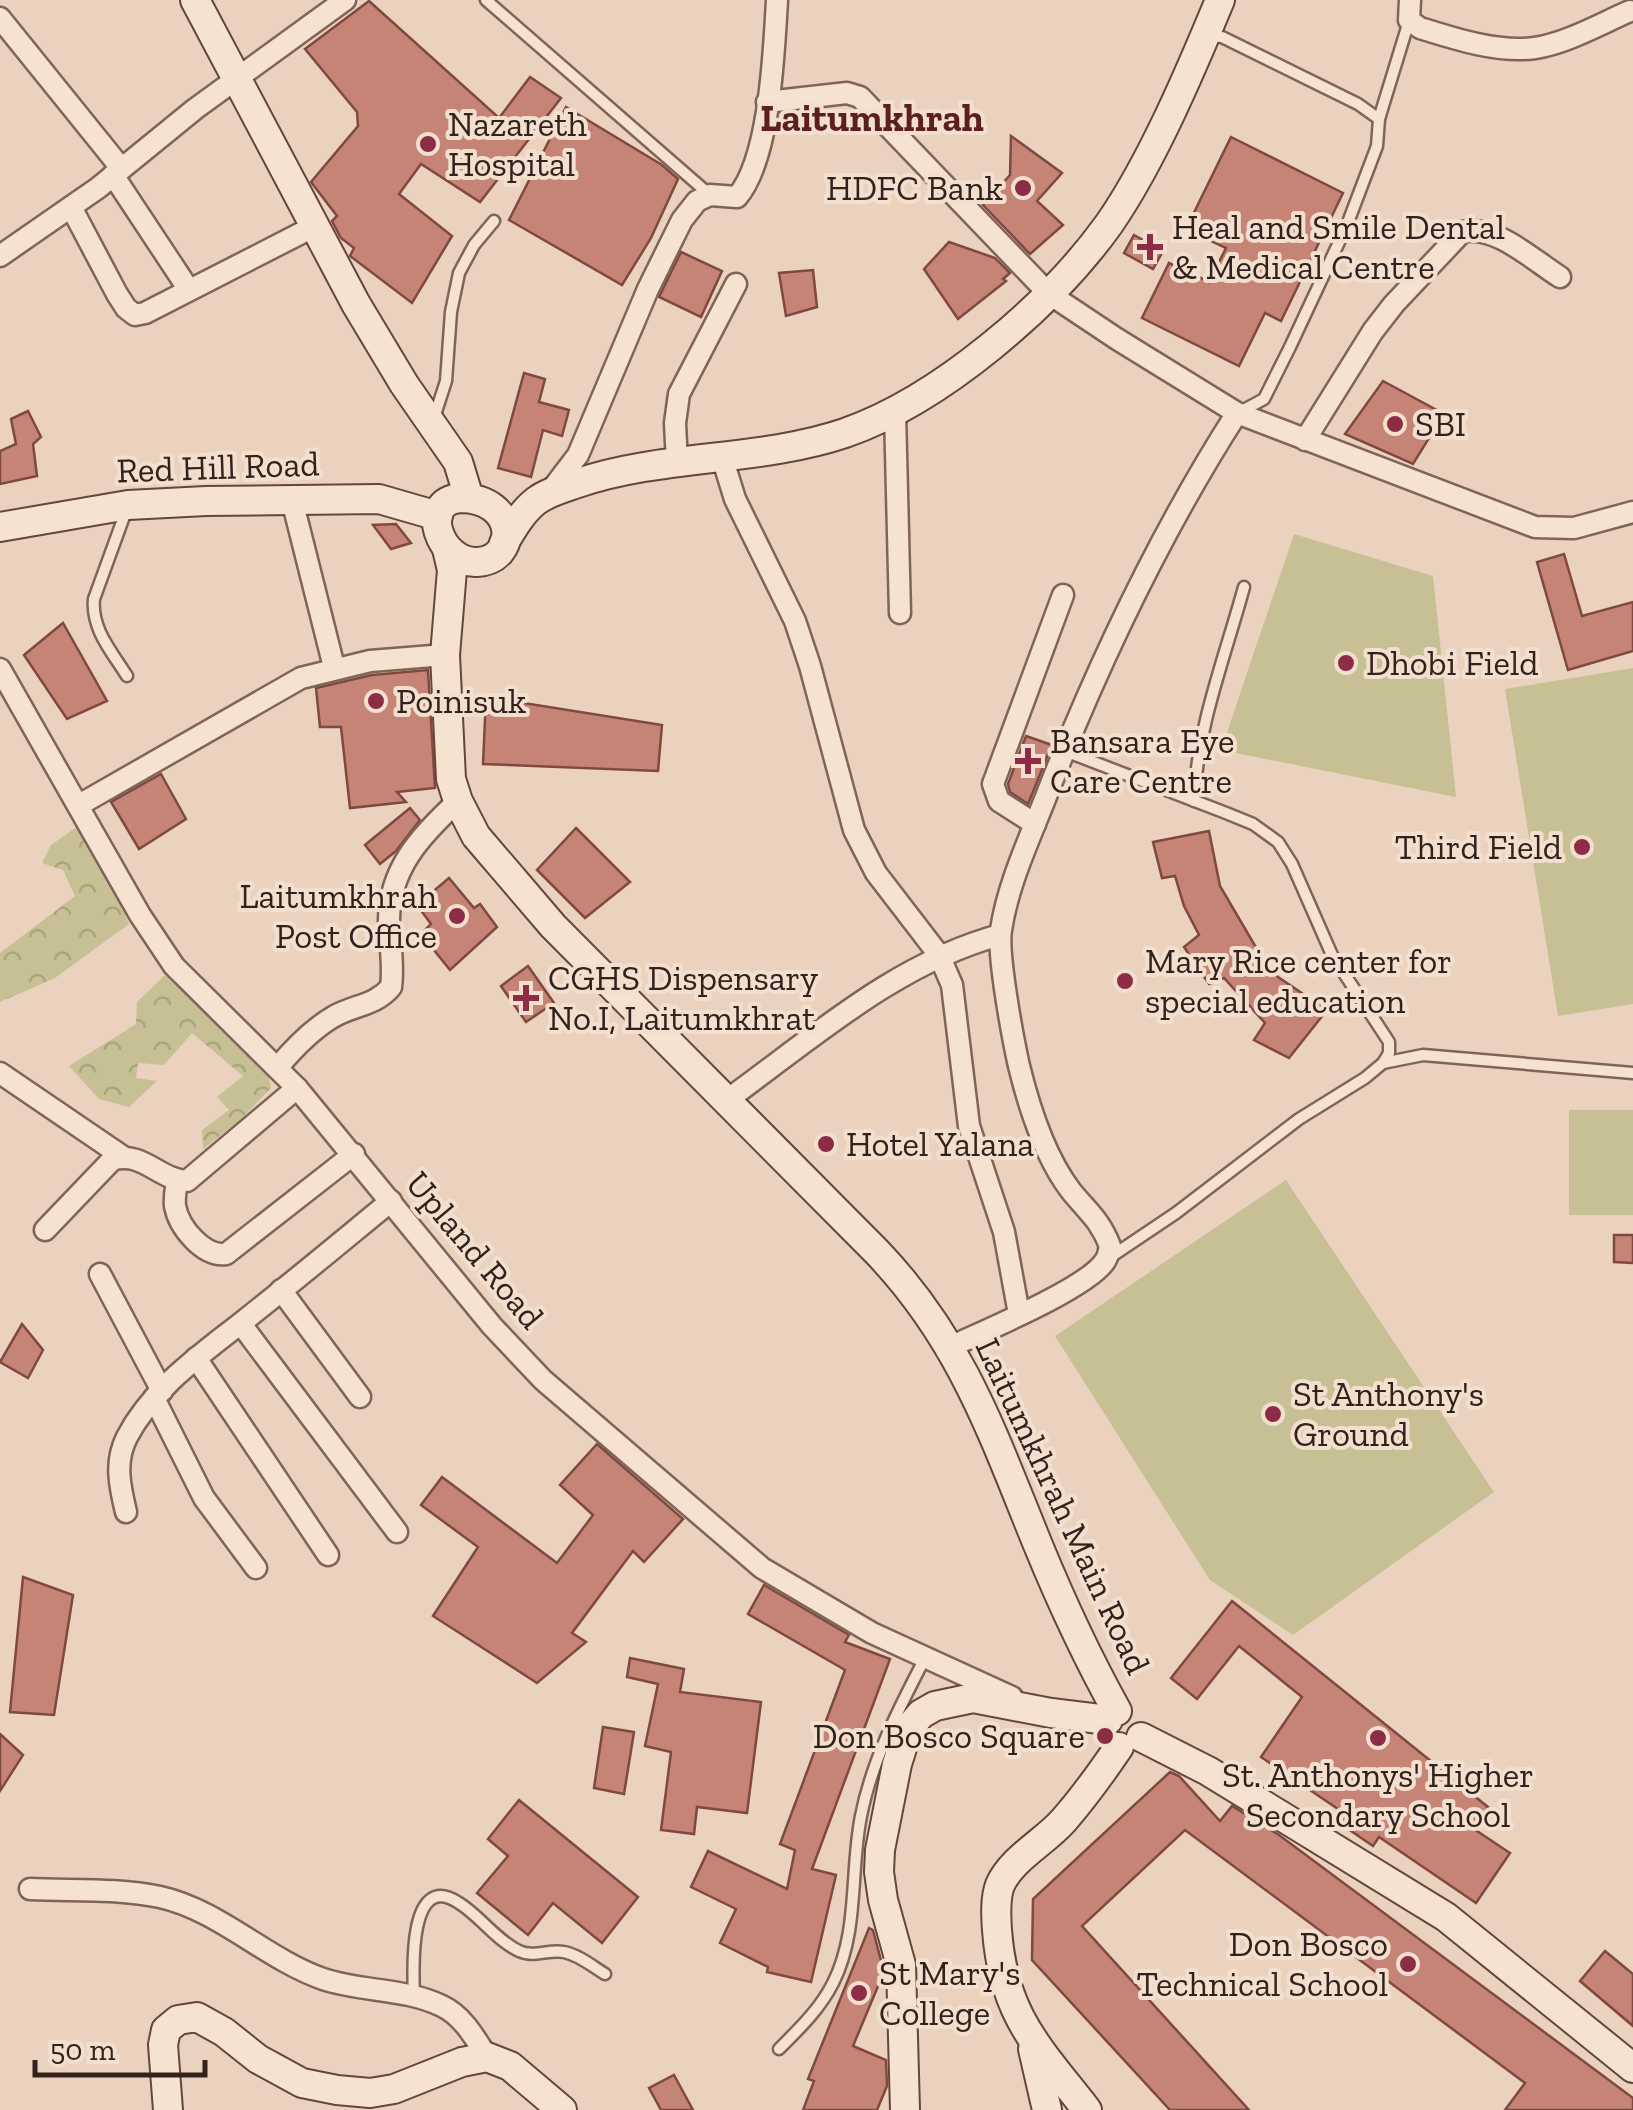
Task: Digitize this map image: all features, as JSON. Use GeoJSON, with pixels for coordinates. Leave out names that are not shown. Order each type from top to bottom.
{"type":"FeatureCollection","features":[{"type":"Feature","properties":{"kind":"street"},"geometry":{"type":"LineString","coordinates":[[195,0],[366,320],[458,462],[478,500],[502,514],[506,533],[498,550],[473,562],[454,556],[436,528],[446,502],[478,500],[543,497],[604,474],[802,444],[846,432],[895,412],[993,344],[1048,293],[1109,223],[1157,138],[1220,0]]}},
{"type":"Feature","properties":{"kind":"street"},"geometry":{"type":"LineString","coordinates":[[0,256],[345,0]]}},
{"type":"Feature","properties":{"kind":"street"},"geometry":{"type":"LineString","coordinates":[[450,625],[475,577],[578,455],[648,289],[682,220],[697,201],[710,195],[737,197],[746,188],[768,102],[777,0]]}},
{"type":"Feature","properties":{"kind":"street"},"geometry":{"type":"LineString","coordinates":[[1410,10],[1420,28],[1512,50],[1562,40],[1629,10]]}},
{"type":"Feature","properties":{"kind":"street"},"geometry":{"type":"LineString","coordinates":[[0,18],[117,172],[190,290]]}},
{"type":"Feature","properties":{"kind":"street"},"geometry":{"type":"LineString","coordinates":[[768,102],[847,92],[860,97],[1048,293],[1237,414],[1535,527],[1574,528],[1633,512]]}},
{"type":"Feature","properties":{"kind":"street"},"geometry":{"type":"LineString","coordinates":[[71,207],[126,308],[135,314],[144,313],[314,226]]}},
{"type":"Feature","properties":{"kind":"street"},"geometry":{"type":"LineString","coordinates":[[1305,440],[1373,331],[1462,232],[1488,232],[1560,277]]}},
{"type":"Feature","properties":{"kind":"street"},"geometry":{"type":"LineString","coordinates":[[677,463],[675,423],[679,394],[736,284]]}},
{"type":"Feature","properties":{"kind":"street"},"geometry":{"type":"LineString","coordinates":[[895,412],[900,613]]}},
{"type":"Feature","properties":{"kind":"street"},"geometry":{"type":"LineString","coordinates":[[950,1347],[1080,1281],[1105,1260],[1110,1246],[1101,1223],[1070,1190],[1039,1130],[1020,1066],[1000,935],[1010,889],[1064,751],[1131,602],[1193,481],[1237,414]]}},
{"type":"Feature","properties":{"kind":"street"},"geometry":{"type":"LineString","coordinates":[[722,457],[734,500],[794,621],[810,666],[854,830],[876,873],[938,955],[952,985],[969,1126],[1004,1232],[1019,1314]]}},
{"type":"Feature","properties":{"kind":"street","name":"Red Hill Road"},"geometry":{"type":"LineString","coordinates":[[0,527],[128,505],[292,500],[379,499],[438,516]]}},
{"type":"Feature","properties":{"kind":"street"},"geometry":{"type":"LineString","coordinates":[[292,500],[334,667]]}},
{"type":"Feature","properties":{"kind":"street"},"geometry":{"type":"LineString","coordinates":[[448,549],[452,570],[450,625]]}},
{"type":"Feature","properties":{"kind":"street"},"geometry":{"type":"LineString","coordinates":[[1036,824],[998,801],[993,784],[1063,595]]}},
{"type":"Feature","properties":{"kind":"street","name":"Laitumkhrah Main Road"},"geometry":{"type":"LineString","coordinates":[[450,625],[446,655],[451,779],[476,836],[553,926],[900,1276],[950,1347],[986,1414],[1038,1546],[1112,1715],[1108,1739],[1130,1742]]}},
{"type":"Feature","properties":{"kind":"street"},"geometry":{"type":"LineString","coordinates":[[79,806],[301,678],[334,667],[446,655]]}},
{"type":"Feature","properties":{"kind":"street","name":"Upland Road"},"geometry":{"type":"LineString","coordinates":[[0,669],[140,915],[174,966],[204,1000],[297,1088],[492,1326],[544,1380],[762,1568],[872,1633],[1051,1714]]}},
{"type":"Feature","properties":{"kind":"street"},"geometry":{"type":"LineString","coordinates":[[278,1067],[317,1027],[336,1015],[372,1003],[391,987],[389,918],[404,859],[426,830],[458,801]]}},
{"type":"Feature","properties":{"kind":"street"},"geometry":{"type":"LineString","coordinates":[[727,1100],[899,976],[938,955],[1000,935]]}},
{"type":"Feature","properties":{"kind":"street"},"geometry":{"type":"LineString","coordinates":[[0,1073],[122,1156],[188,1181],[297,1088]]}},
{"type":"Feature","properties":{"kind":"street"},"geometry":{"type":"LineString","coordinates":[[177,1180],[178,1215],[214,1256],[226,1254],[354,1154]]}},
{"type":"Feature","properties":{"kind":"street"},"geometry":{"type":"LineString","coordinates":[[45,1230],[103,1167],[122,1156]]}},
{"type":"Feature","properties":{"kind":"street"},"geometry":{"type":"LineString","coordinates":[[126,1512],[119,1460],[126,1438],[158,1394],[196,1358],[391,1201]]}},
{"type":"Feature","properties":{"kind":"street"},"geometry":{"type":"LineString","coordinates":[[100,1274],[204,1498],[256,1568]]}},
{"type":"Feature","properties":{"kind":"street"},"geometry":{"type":"LineString","coordinates":[[282,1290],[360,1397]]}},
{"type":"Feature","properties":{"kind":"street"},"geometry":{"type":"LineString","coordinates":[[240,1324],[397,1532]]}},
{"type":"Feature","properties":{"kind":"street"},"geometry":{"type":"LineString","coordinates":[[196,1358],[328,1555]]}},
{"type":"Feature","properties":{"kind":"street"},"geometry":{"type":"LineString","coordinates":[[904,2110],[901,1964],[882,1900],[879,1872],[896,1764],[908,1728],[934,1706],[973,1698],[1051,1714],[1112,1715]]}},
{"type":"Feature","properties":{"kind":"street"},"geometry":{"type":"LineString","coordinates":[[1047,2110],[1032,2043],[1006,1987],[996,1912],[1000,1886],[1012,1868],[1063,1822],[1130,1742],[1208,1771],[1446,1917],[1633,2068]]}},
{"type":"Feature","properties":{"kind":"street"},"geometry":{"type":"LineString","coordinates":[[30,1889],[161,1898],[196,1911],[284,1962],[323,1978],[358,1988],[414,1996],[446,2008],[469,2028],[486,2057]]}},
{"type":"Feature","properties":{"kind":"street"},"geometry":{"type":"LineString","coordinates":[[168,2110],[163,2045],[166,2030],[178,2020],[197,2017],[258,2059],[302,2083],[370,2093],[394,2089],[462,2062],[486,2057],[510,2066],[562,2110]]}},
{"type":"Feature","properties":{"kind":"street"},"geometry":{"type":"LineString","coordinates":[[1032,2043],[1088,2110]]}},
{"type":"Feature","properties":{"kind":"lane"},"geometry":{"type":"LineString","coordinates":[[486,0],[710,195]]}},
{"type":"Feature","properties":{"kind":"lane"},"geometry":{"type":"LineString","coordinates":[[1237,414],[1264,399],[1347,225],[1378,146],[1380,119],[1410,10]]}},
{"type":"Feature","properties":{"kind":"lane"},"geometry":{"type":"LineString","coordinates":[[1205,36],[1222,37],[1358,104],[1380,119]]}},
{"type":"Feature","properties":{"kind":"lane"},"geometry":{"type":"LineString","coordinates":[[432,424],[446,382],[451,312],[459,273],[474,245],[494,222]]}},
{"type":"Feature","properties":{"kind":"lane"},"geometry":{"type":"LineString","coordinates":[[128,505],[94,599],[93,613],[96,626],[128,676]]}},
{"type":"Feature","properties":{"kind":"lane"},"geometry":{"type":"LineString","coordinates":[[1194,801],[1202,732],[1244,587]]}},
{"type":"Feature","properties":{"kind":"lane"},"geometry":{"type":"LineString","coordinates":[[1064,751],[1252,824],[1278,842],[1292,864],[1332,954],[1389,1042],[1390,1053],[1365,1078],[1299,1120],[1176,1213],[1105,1260]]}},
{"type":"Feature","properties":{"kind":"lane"},"geometry":{"type":"LineString","coordinates":[[1383,1063],[1423,1055],[1633,1073]]}},
{"type":"Feature","properties":{"kind":"lane"},"geometry":{"type":"LineString","coordinates":[[779,2049],[813,2014],[834,1982],[846,1945],[860,1816],[874,1767],[925,1658]]}},
{"type":"Feature","properties":{"kind":"lane"},"geometry":{"type":"LineString","coordinates":[[414,1996],[411,1955],[416,1928],[428,1902],[438,1896],[462,1904],[525,1954],[564,1952],[605,1974]]}},
{"type":"Feature","properties":{"kind":"green space","name":"Dhobi Field"},"geometry":{"type":"Polygon","coordinates":[[[1294,534],[1433,576],[1456,797],[1221,750],[1294,534]]]}},
{"type":"Feature","properties":{"kind":"green space","name":"Third Field"},"geometry":{"type":"Polygon","coordinates":[[[1633,668],[1633,1004],[1558,1016],[1505,689],[1633,668]]]}},
{"type":"Feature","properties":{"kind":"green space"},"geometry":{"type":"Polygon","coordinates":[[[78,826],[108,874],[129,924],[55,978],[0,1002],[0,953],[75,896],[63,870],[42,863],[51,845],[78,826]]]}},
{"type":"Feature","properties":{"kind":"green space"},"geometry":{"type":"Polygon","coordinates":[[[165,975],[267,1067],[271,1088],[240,1120],[203,1149],[202,1130],[229,1110],[217,1097],[243,1076],[192,1033],[164,1065],[138,1063],[136,1078],[157,1081],[129,1107],[99,1099],[69,1066],[136,1024],[137,1002],[165,975]]]}},
{"type":"Feature","properties":{"kind":"green space"},"geometry":{"type":"Polygon","coordinates":[[[1569,1110],[1633,1110],[1633,1215],[1569,1215],[1569,1110]]]}},
{"type":"Feature","properties":{"kind":"green space","name":"St Anthony's Ground"},"geometry":{"type":"Polygon","coordinates":[[[1286,1180],[1494,1492],[1293,1635],[1210,1580],[1055,1336],[1286,1180]]]}},
{"type":"Feature","properties":{"kind":"building","name":"Nazareth Hospital"},"geometry":{"type":"Polygon","coordinates":[[[369,1],[499,118],[530,77],[561,98],[480,202],[421,164],[399,194],[452,236],[412,303],[350,256],[354,248],[341,238],[332,221],[337,216],[311,182],[358,126],[357,112],[305,49],[369,1]]]}},
{"type":"Feature","properties":{"kind":"building"},"geometry":{"type":"Polygon","coordinates":[[[566,107],[662,165],[678,179],[651,238],[622,285],[509,220],[566,107]]]}},
{"type":"Feature","properties":{"kind":"building","name":"HDFC Bank"},"geometry":{"type":"Polygon","coordinates":[[[1011,136],[1062,173],[1037,201],[1063,225],[1030,254],[983,205],[1010,175],[1011,136]]]}},
{"type":"Feature","properties":{"kind":"building"},"geometry":{"type":"Polygon","coordinates":[[[1231,137],[1343,193],[1281,321],[1265,313],[1239,366],[1142,318],[1169,263],[1209,282],[1226,248],[1186,229],[1231,137]]]}},
{"type":"Feature","properties":{"kind":"building"},"geometry":{"type":"Polygon","coordinates":[[[1134,235],[1163,251],[1153,269],[1124,253],[1134,235]]]}},
{"type":"Feature","properties":{"kind":"building"},"geometry":{"type":"Polygon","coordinates":[[[949,242],[995,258],[1010,273],[1003,279],[1006,281],[958,319],[924,269],[949,242]]]}},
{"type":"Feature","properties":{"kind":"building"},"geometry":{"type":"Polygon","coordinates":[[[681,252],[722,271],[701,317],[659,297],[681,252]]]}},
{"type":"Feature","properties":{"kind":"building"},"geometry":{"type":"Polygon","coordinates":[[[813,270],[817,307],[786,316],[779,273],[813,270]]]}},
{"type":"Feature","properties":{"kind":"building"},"geometry":{"type":"Polygon","coordinates":[[[524,373],[545,379],[539,402],[569,410],[562,436],[543,430],[531,477],[498,468],[524,373]]]}},
{"type":"Feature","properties":{"kind":"building","name":"SBI"},"geometry":{"type":"Polygon","coordinates":[[[1383,381],[1444,414],[1413,464],[1345,434],[1383,381]]]}},
{"type":"Feature","properties":{"kind":"building"},"geometry":{"type":"Polygon","coordinates":[[[28,411],[41,437],[33,444],[37,476],[0,484],[0,451],[16,444],[11,419],[28,411]]]}},
{"type":"Feature","properties":{"kind":"building"},"geometry":{"type":"Polygon","coordinates":[[[396,524],[411,543],[391,549],[373,525],[396,524]]]}},
{"type":"Feature","properties":{"kind":"building"},"geometry":{"type":"Polygon","coordinates":[[[1564,554],[1582,616],[1633,602],[1633,651],[1568,670],[1537,562],[1564,554]]]}},
{"type":"Feature","properties":{"kind":"building"},"geometry":{"type":"Polygon","coordinates":[[[63,623],[107,701],[67,719],[24,655],[63,623]]]}},
{"type":"Feature","properties":{"kind":"building"},"geometry":{"type":"Polygon","coordinates":[[[428,670],[435,788],[397,792],[406,802],[350,808],[341,727],[320,727],[316,688],[372,675],[428,670]]]}},
{"type":"Feature","properties":{"kind":"building"},"geometry":{"type":"Polygon","coordinates":[[[486,697],[662,725],[658,771],[483,764],[486,697]]]}},
{"type":"Feature","properties":{"kind":"building"},"geometry":{"type":"Polygon","coordinates":[[[1026,736],[1052,745],[1028,804],[1010,792],[1008,784],[1026,736]]]}},
{"type":"Feature","properties":{"kind":"building"},"geometry":{"type":"Polygon","coordinates":[[[161,774],[186,819],[139,849],[111,802],[161,774]]]}},
{"type":"Feature","properties":{"kind":"building"},"geometry":{"type":"Polygon","coordinates":[[[410,808],[420,820],[396,851],[380,864],[365,845],[410,808]]]}},
{"type":"Feature","properties":{"kind":"building"},"geometry":{"type":"Polygon","coordinates":[[[576,828],[630,882],[585,918],[537,870],[576,828]]]}},
{"type":"Feature","properties":{"kind":"building"},"geometry":{"type":"Polygon","coordinates":[[[1209,831],[1220,886],[1261,956],[1278,977],[1327,1010],[1289,1058],[1254,1040],[1265,1023],[1224,978],[1209,984],[1184,947],[1199,935],[1175,876],[1162,878],[1153,842],[1209,831]]]}},
{"type":"Feature","properties":{"kind":"building","name":"Laitumkhrah Post Office"},"geometry":{"type":"Polygon","coordinates":[[[449,878],[474,908],[480,904],[497,927],[450,970],[421,934],[431,924],[417,905],[449,878]]]}},
{"type":"Feature","properties":{"kind":"building"},"geometry":{"type":"Polygon","coordinates":[[[528,966],[554,1003],[526,1022],[501,986],[528,966]]]}},
{"type":"Feature","properties":{"kind":"building"},"geometry":{"type":"Polygon","coordinates":[[[1614,1235],[1633,1235],[1633,1263],[1614,1262],[1614,1235]]]}},
{"type":"Feature","properties":{"kind":"building"},"geometry":{"type":"Polygon","coordinates":[[[22,1324],[43,1350],[28,1378],[0,1362],[22,1324]]]}},
{"type":"Feature","properties":{"kind":"building"},"geometry":{"type":"Polygon","coordinates":[[[597,1444],[683,1519],[644,1562],[633,1551],[572,1633],[586,1642],[537,1683],[433,1616],[478,1547],[421,1505],[442,1477],[557,1563],[593,1515],[560,1485],[597,1444]]]}},
{"type":"Feature","properties":{"kind":"building"},"geometry":{"type":"Polygon","coordinates":[[[23,1577],[73,1595],[54,1715],[10,1712],[23,1577]]]}},
{"type":"Feature","properties":{"kind":"building"},"geometry":{"type":"Polygon","coordinates":[[[764,1585],[849,1635],[845,1642],[890,1659],[812,1869],[836,1875],[811,1982],[767,1972],[768,1967],[720,1943],[736,1909],[691,1887],[708,1851],[787,1889],[795,1850],[780,1844],[845,1670],[748,1614],[764,1585]]]}},
{"type":"Feature","properties":{"kind":"building"},"geometry":{"type":"Polygon","coordinates":[[[1232,1601],[1488,1807],[1471,1827],[1510,1853],[1476,1903],[1379,1837],[1373,1846],[1332,1818],[1338,1809],[1261,1757],[1302,1697],[1239,1646],[1197,1699],[1171,1678],[1232,1601]]]}},
{"type":"Feature","properties":{"kind":"building"},"geometry":{"type":"Polygon","coordinates":[[[630,1658],[684,1669],[680,1692],[761,1702],[747,1813],[697,1807],[694,1834],[661,1830],[671,1752],[645,1746],[658,1684],[627,1677],[630,1658]]]}},
{"type":"Feature","properties":{"kind":"building"},"geometry":{"type":"Polygon","coordinates":[[[603,1727],[634,1732],[624,1794],[594,1788],[603,1727]]]}},
{"type":"Feature","properties":{"kind":"building"},"geometry":{"type":"Polygon","coordinates":[[[0,1734],[23,1755],[0,1791],[0,1734]]]}},
{"type":"Feature","properties":{"kind":"building"},"geometry":{"type":"Polygon","coordinates":[[[1170,1772],[1179,1776],[1220,1821],[1232,1806],[1279,1835],[1633,2098],[1633,2110],[1505,2110],[1525,2083],[1185,1830],[1082,1926],[1249,2110],[1170,2110],[1032,1960],[1033,1899],[1170,1772]]]}},
{"type":"Feature","properties":{"kind":"building"},"geometry":{"type":"Polygon","coordinates":[[[519,1800],[638,1897],[602,1943],[553,1903],[528,1935],[477,1893],[508,1856],[488,1839],[519,1800]]]}},
{"type":"Feature","properties":{"kind":"building","name":"St Mary's College"},"geometry":{"type":"Polygon","coordinates":[[[869,1928],[873,1930],[884,1972],[853,2046],[886,2060],[887,2086],[877,2110],[803,2110],[814,2081],[808,2079],[869,1928]]]}},
{"type":"Feature","properties":{"kind":"building"},"geometry":{"type":"Polygon","coordinates":[[[1605,1951],[1633,1974],[1633,2026],[1580,1981],[1605,1951]]]}},
{"type":"Feature","properties":{"kind":"building"},"geometry":{"type":"Polygon","coordinates":[[[674,2075],[693,2110],[661,2110],[649,2088],[674,2075]]]}},
{"type":"Feature","properties":{"kind":"place","name":"Nazareth Hospital"},"geometry":{"type":"Point","coordinates":[428,144]}},
{"type":"Feature","properties":{"kind":"place","name":"HDFC Bank"},"geometry":{"type":"Point","coordinates":[1023,188]}},
{"type":"Feature","properties":{"kind":"place","name":"Heal and Smile Dental & Medical Centre"},"geometry":{"type":"Point","coordinates":[1150,247]}},
{"type":"Feature","properties":{"kind":"place","name":"SBI"},"geometry":{"type":"Point","coordinates":[1395,424]}},
{"type":"Feature","properties":{"kind":"place","name":"Dhobi Field"},"geometry":{"type":"Point","coordinates":[1346,663]}},
{"type":"Feature","properties":{"kind":"place","name":"Poinisuk"},"geometry":{"type":"Point","coordinates":[376,701]}},
{"type":"Feature","properties":{"kind":"place","name":"Bansara Eye Care Centre"},"geometry":{"type":"Point","coordinates":[1028,761]}},
{"type":"Feature","properties":{"kind":"place","name":"Third Field"},"geometry":{"type":"Point","coordinates":[1582,847]}},
{"type":"Feature","properties":{"kind":"place","name":"Laitumkhrah Post Office"},"geometry":{"type":"Point","coordinates":[457,916]}},
{"type":"Feature","properties":{"kind":"place","name":"Mary Rice center for special education"},"geometry":{"type":"Point","coordinates":[1125,981]}},
{"type":"Feature","properties":{"kind":"place","name":"CGHS Dispensary No.I, Laitumkhrat"},"geometry":{"type":"Point","coordinates":[526,998]}},
{"type":"Feature","properties":{"kind":"place","name":"Hotel Yalana"},"geometry":{"type":"Point","coordinates":[826,1144]}},
{"type":"Feature","properties":{"kind":"place","name":"St Anthony's Ground"},"geometry":{"type":"Point","coordinates":[1273,1414]}},
{"type":"Feature","properties":{"kind":"place","name":"Don Bosco Square"},"geometry":{"type":"Point","coordinates":[1105,1736]}},
{"type":"Feature","properties":{"kind":"place","name":"St. Anthonys' Higher Secondary School"},"geometry":{"type":"Point","coordinates":[1378,1738]}},
{"type":"Feature","properties":{"kind":"place","name":"Don Bosco Technical School"},"geometry":{"type":"Point","coordinates":[1408,1964]}},
{"type":"Feature","properties":{"kind":"place","name":"St Mary's College"},"geometry":{"type":"Point","coordinates":[859,1993]}},
{"type":"Feature","properties":{"kind":"district","name":"Laitumkhrah"},"geometry":{"type":"Point","coordinates":[872,118]}}]}
